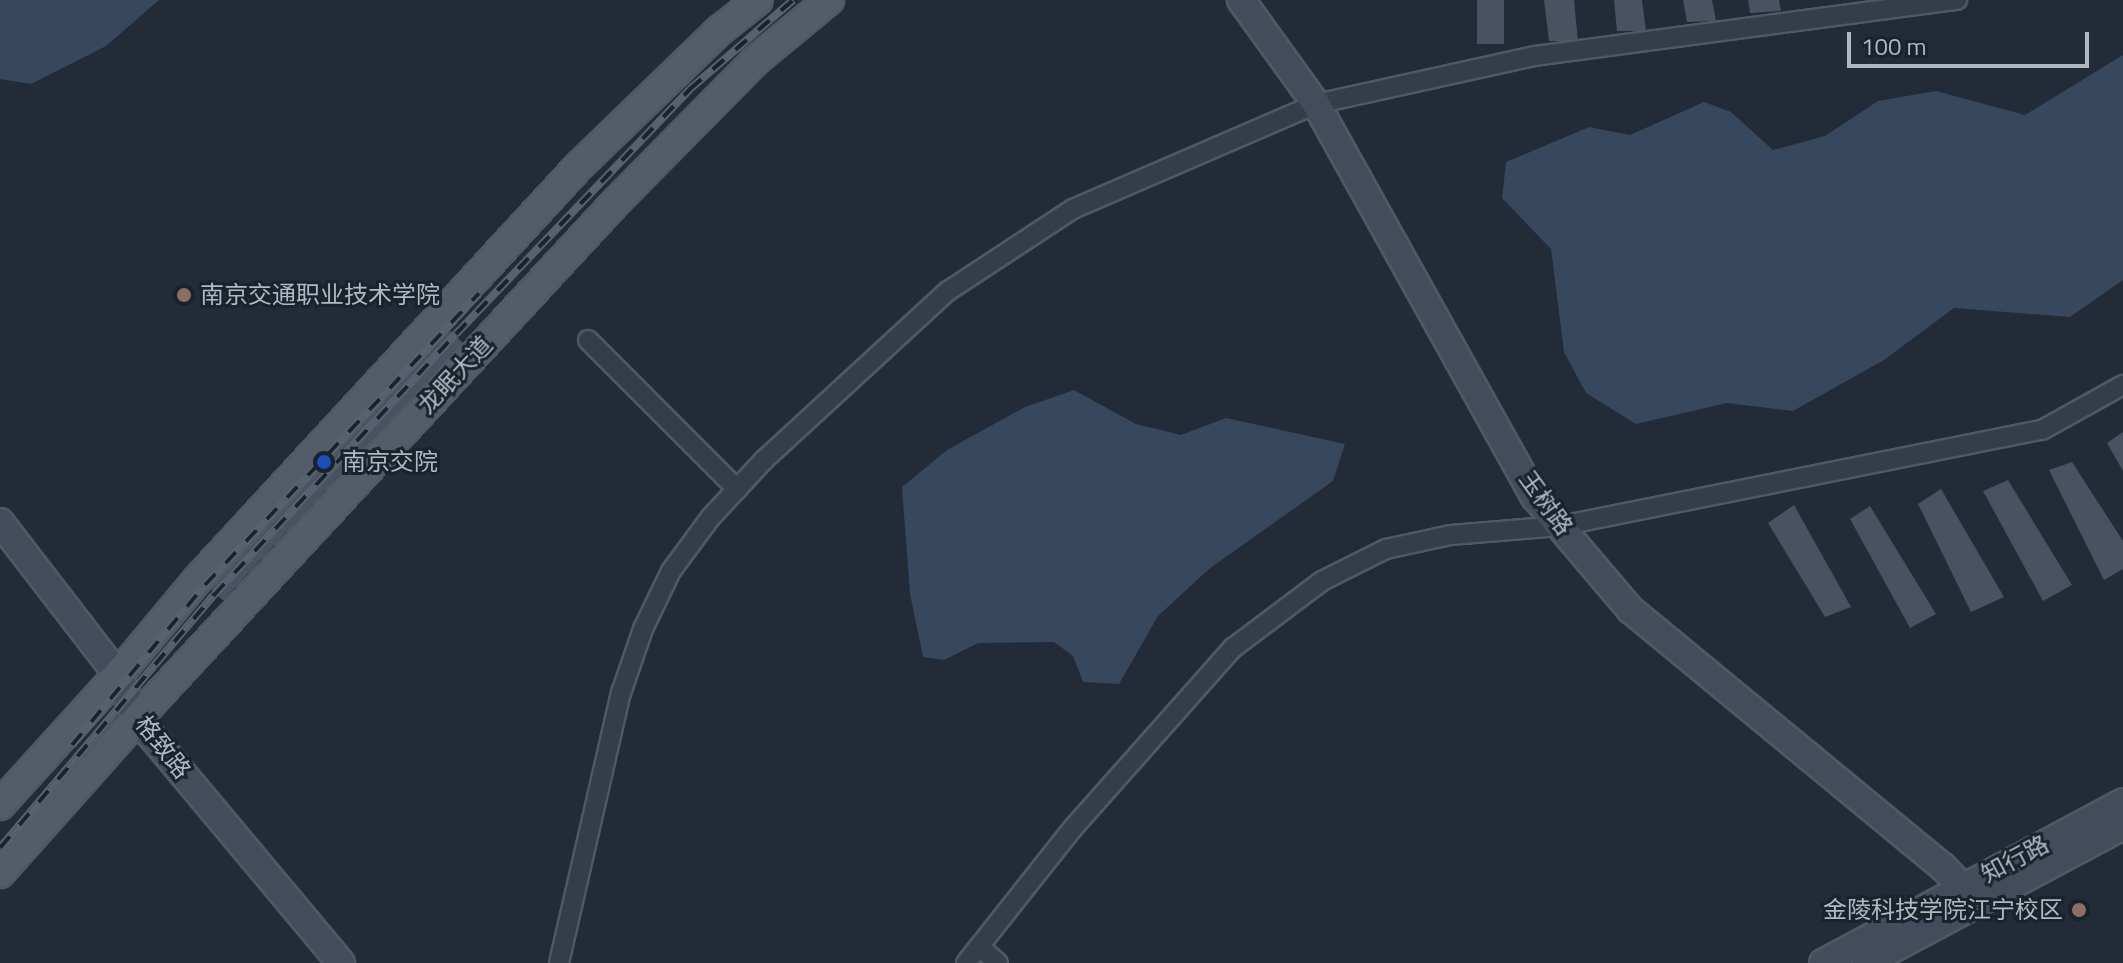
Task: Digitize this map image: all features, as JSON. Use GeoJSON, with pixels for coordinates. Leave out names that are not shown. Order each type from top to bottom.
{"type":"FeatureCollection","features":[{"type":"Feature","properties":{"kind":"main road","name":"龙眠大道"},"geometry":{"type":"LineString","coordinates":[[0,805],[118,675],[198,579],[579,166],[720,30],[758,0]]}},
{"type":"Feature","properties":{"kind":"main road","name":"龙眠大道"},"geometry":{"type":"LineString","coordinates":[[0,873],[137,719],[616,202],[755,61],[829,0]]}},
{"type":"Feature","properties":{"kind":"street","name":"玉树路"},"geometry":{"type":"LineString","coordinates":[[1241,0],[1316,104],[1535,497],[1631,610],[1967,896]]}},
{"type":"Feature","properties":{"kind":"street"},"geometry":{"type":"LineString","coordinates":[[559,963],[621,693],[643,629],[671,571],[737,489],[948,291],[1073,209],[1316,104],[1535,56],[1957,0]]}},
{"type":"Feature","properties":{"kind":"street"},"geometry":{"type":"LineString","coordinates":[[588,340],[737,489]]}},
{"type":"Feature","properties":{"kind":"street"},"geometry":{"type":"LineString","coordinates":[[966,963],[1073,828],[1233,648],[1322,581],[1386,549],[1451,535],[1560,526],[2042,430],[2123,385]]}},
{"type":"Feature","properties":{"kind":"street","name":"格致路"},"geometry":{"type":"LineString","coordinates":[[0,522],[118,675],[137,719],[341,963]]}},
{"type":"Feature","properties":{"kind":"street","name":"知行路"},"geometry":{"type":"LineString","coordinates":[[1866,963],[1967,896],[2123,802]]}},
{"type":"Feature","properties":{"kind":"street","name":"知行路"},"geometry":{"type":"LineString","coordinates":[[1823,963],[2123,826]]}},
{"type":"Feature","properties":{"kind":"street"},"geometry":{"type":"LineString","coordinates":[[980,947],[998,963]]}},
{"type":"Feature","properties":{"kind":"water"},"geometry":{"type":"Polygon","coordinates":[[[0,0],[159,0],[106,46],[31,84],[0,79],[0,0]]]}},
{"type":"Feature","properties":{"kind":"water"},"geometry":{"type":"Polygon","coordinates":[[[2123,55],[2123,280],[2070,317],[1954,308],[1884,360],[1793,411],[1727,403],[1636,424],[1586,393],[1564,352],[1551,249],[1502,198],[1506,162],[1589,127],[1630,135],[1704,102],[1731,112],[1773,150],[1825,136],[1878,101],[1936,91],[2025,115],[2123,55]]]}},
{"type":"Feature","properties":{"kind":"water"},"geometry":{"type":"Polygon","coordinates":[[[1074,390],[1136,424],[1181,435],[1226,418],[1345,444],[1333,481],[1209,569],[1158,616],[1119,684],[1083,682],[1073,656],[1054,642],[978,643],[944,660],[923,657],[910,594],[902,487],[947,450],[1025,407],[1074,390]]]}},
{"type":"Feature","properties":{"kind":"building"},"geometry":{"type":"Polygon","coordinates":[[[1477,0],[1504,0],[1504,44],[1477,44],[1477,0]]]}},
{"type":"Feature","properties":{"kind":"building"},"geometry":{"type":"Polygon","coordinates":[[[1544,0],[1574,0],[1578,42],[1549,41],[1544,0]]]}},
{"type":"Feature","properties":{"kind":"building"},"geometry":{"type":"Polygon","coordinates":[[[1614,0],[1642,0],[1646,31],[1617,31],[1614,0]]]}},
{"type":"Feature","properties":{"kind":"building"},"geometry":{"type":"Polygon","coordinates":[[[1683,0],[1712,0],[1716,21],[1687,22],[1683,0]]]}},
{"type":"Feature","properties":{"kind":"building"},"geometry":{"type":"Polygon","coordinates":[[[1748,0],[1779,0],[1781,11],[1750,13],[1748,0]]]}},
{"type":"Feature","properties":{"kind":"building","name":"南京交院"},"geometry":{"type":"Polygon","coordinates":[[[431,313],[463,343],[223,600],[191,570],[431,313]]]}},
{"type":"Feature","properties":{"kind":"building"},"geometry":{"type":"Polygon","coordinates":[[[2123,432],[2123,471],[2107,443],[2123,432]]]}},
{"type":"Feature","properties":{"kind":"building"},"geometry":{"type":"Polygon","coordinates":[[[2072,462],[2123,541],[2123,569],[2104,580],[2049,470],[2072,462]]]}},
{"type":"Feature","properties":{"kind":"building"},"geometry":{"type":"Polygon","coordinates":[[[2008,480],[2072,585],[2043,601],[1983,491],[2008,480]]]}},
{"type":"Feature","properties":{"kind":"building"},"geometry":{"type":"Polygon","coordinates":[[[1941,489],[2004,597],[1971,612],[1918,504],[1941,489]]]}},
{"type":"Feature","properties":{"kind":"building"},"geometry":{"type":"Polygon","coordinates":[[[1794,505],[1851,607],[1825,617],[1768,523],[1794,505]]]}},
{"type":"Feature","properties":{"kind":"building"},"geometry":{"type":"Polygon","coordinates":[[[1870,506],[1936,614],[1910,628],[1850,519],[1870,506]]]}},
{"type":"Feature","properties":{"kind":"railway"},"geometry":{"type":"LineString","coordinates":[[0,848],[214,595],[456,334],[690,89],[793,0]]}},
{"type":"Feature","properties":{"kind":"railway"},"geometry":{"type":"LineString","coordinates":[[72,745],[205,585],[479,293]]}},
{"type":"Feature","properties":{"kind":"place","name":"南京交通职业技术学院"},"geometry":{"type":"Point","coordinates":[184,295]}},
{"type":"Feature","properties":{"kind":"place","name":"南京交院"},"geometry":{"type":"Point","coordinates":[324,462]}},
{"type":"Feature","properties":{"kind":"place","name":"金陵科技学院江宁校区"},"geometry":{"type":"Point","coordinates":[2079,910]}}]}
